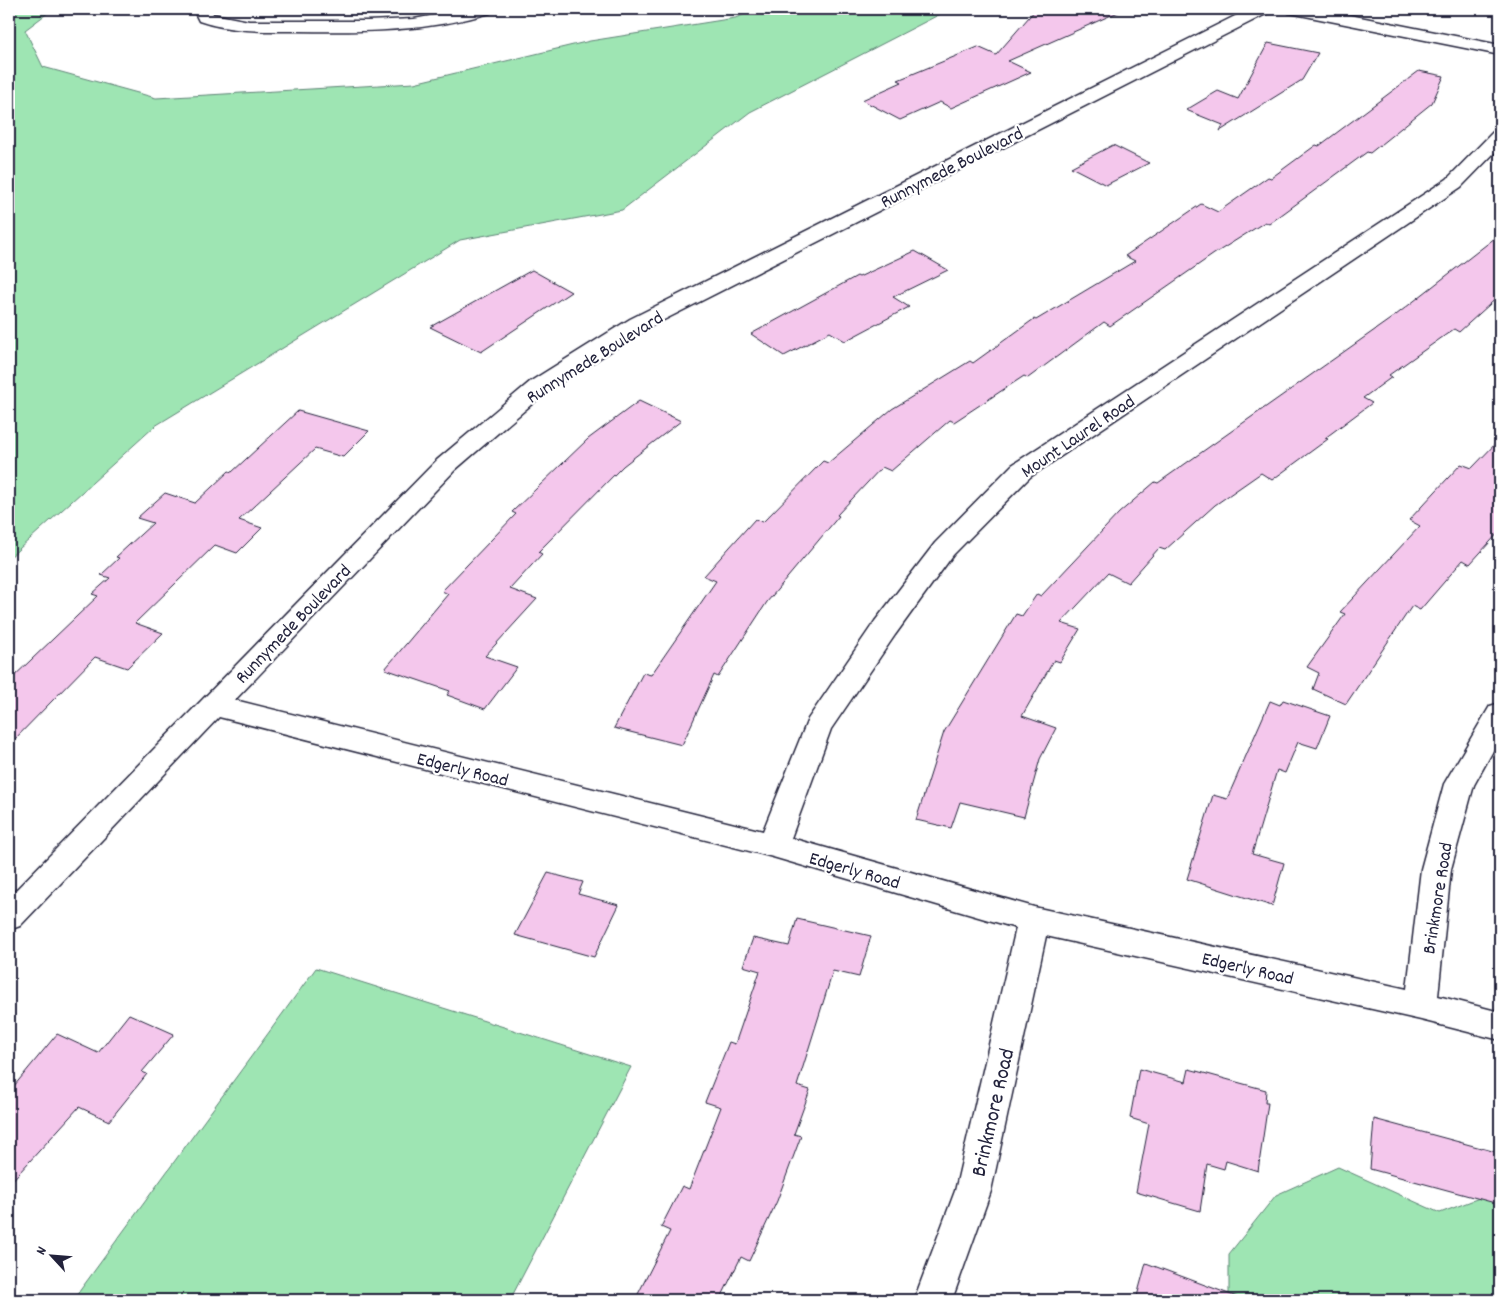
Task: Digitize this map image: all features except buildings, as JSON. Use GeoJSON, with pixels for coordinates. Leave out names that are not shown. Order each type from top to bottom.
{"type":"FeatureCollection","features":[{"type":"Feature","properties":{"kind":"street"},"geometry":{"type":"LineString","coordinates":[[202,9],[205,17],[218,23],[245,26],[382,27],[421,25],[484,9]]}},
{"type":"Feature","properties":{"kind":"street","name":"Runnymede Boulevard"},"geometry":{"type":"LineString","coordinates":[[9,917],[446,465],[539,386],[638,324],[1262,9]]}},
{"type":"Feature","properties":{"kind":"street"},"geometry":{"type":"LineString","coordinates":[[1295,9],[1500,50]]}},
{"type":"Feature","properties":{"kind":"street","name":"Mount Laurel Road"},"geometry":{"type":"LineString","coordinates":[[773,845],[818,726],[885,628],[944,549],[1021,471],[1454,183],[1500,136]]}},
{"type":"Feature","properties":{"kind":"street","name":"Edgerly Road"},"geometry":{"type":"LineString","coordinates":[[212,706],[773,845],[1034,920],[1421,1006],[1500,1026]]}},
{"type":"Feature","properties":{"kind":"street","name":"Brinkmore Road"},"geometry":{"type":"LineString","coordinates":[[1421,1006],[1436,870],[1459,784],[1500,713]]}},
{"type":"Feature","properties":{"kind":"street","name":"Brinkmore Road"},"geometry":{"type":"LineString","coordinates":[[933,1300],[974,1191],[1034,920]]}},
{"type":"Feature","properties":{"kind":"green space"},"geometry":{"type":"Polygon","coordinates":[[[9,9],[53,9],[25,30],[43,67],[156,98],[414,83],[590,41],[735,18],[759,9],[950,9],[750,112],[622,210],[460,240],[155,426],[9,558],[9,9]]]}},
{"type":"Feature","properties":{"kind":"green space"},"geometry":{"type":"Polygon","coordinates":[[[316,968],[631,1067],[510,1300],[73,1300],[316,968]]]}},
{"type":"Feature","properties":{"kind":"green space"},"geometry":{"type":"Polygon","coordinates":[[[1338,1167],[1440,1213],[1500,1190],[1500,1300],[1229,1300],[1229,1254],[1276,1195],[1338,1167]]]}}]}
